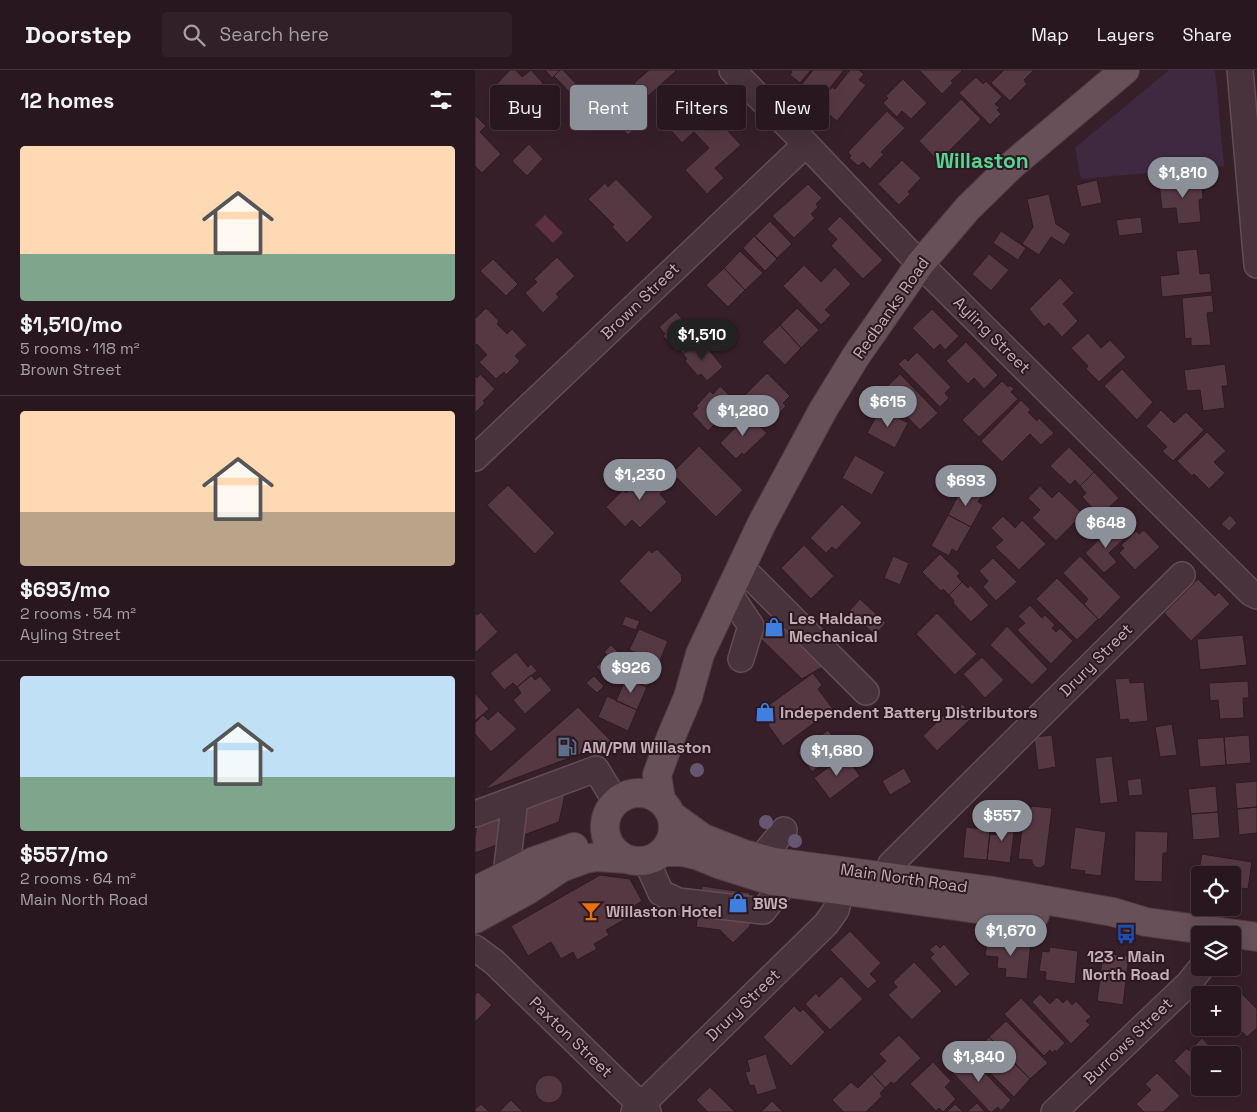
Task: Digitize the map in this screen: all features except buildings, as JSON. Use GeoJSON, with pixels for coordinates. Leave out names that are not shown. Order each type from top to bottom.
{"type":"FeatureCollection","features":[{"type":"Feature","properties":{"kind":"main road","name":"Redbanks Road"},"geometry":{"type":"LineString","coordinates":[[666,808],[657,775],[688,697],[700,654],[761,523],[823,410],[856,356],[921,264],[968,208],[1018,160],[1125,70]]}},
{"type":"Feature","properties":{"kind":"main road","name":"Redbanks Road"},"geometry":{"type":"LineString","coordinates":[[618,800],[635,778],[674,689],[700,654]]}},
{"type":"Feature","properties":{"kind":"main road"},"geometry":{"type":"LineString","coordinates":[[638,793],[650,794],[666,808],[673,825],[673,835],[669,844],[644,858],[613,850],[606,836],[605,828],[607,816],[618,800],[638,793]]}},
{"type":"Feature","properties":{"kind":"main road","name":"Main North Road"},"geometry":{"type":"LineString","coordinates":[[666,808],[703,838],[774,862],[993,891],[1113,912],[1146,922],[1191,929]]}},
{"type":"Feature","properties":{"kind":"main road"},"geometry":{"type":"LineString","coordinates":[[475,891],[532,862],[591,840],[605,828]]}},
{"type":"Feature","properties":{"kind":"main road","name":"Main North Road"},"geometry":{"type":"LineString","coordinates":[[476,914],[528,890],[561,868],[585,859],[597,857],[644,858],[683,852],[772,881],[785,883],[970,908],[1115,923],[1146,922]]}},
{"type":"Feature","properties":{"kind":"main road"},"geometry":{"type":"LineString","coordinates":[[753,856],[757,863],[773,869],[838,883],[841,891]]}},
{"type":"Feature","properties":{"kind":"main road"},"geometry":{"type":"LineString","coordinates":[[889,876],[890,883],[898,888],[958,897],[970,908]]}},
{"type":"Feature","properties":{"kind":"main road","name":"Main North Road"},"geometry":{"type":"LineString","coordinates":[[1241,936],[1257,937]]}},
{"type":"Feature","properties":{"kind":"street","name":"Ayling Street"},"geometry":{"type":"LineString","coordinates":[[732,70],[921,264],[1245,587],[1257,596]]}},
{"type":"Feature","properties":{"kind":"street"},"geometry":{"type":"LineString","coordinates":[[1240,70],[1257,265]]}},
{"type":"Feature","properties":{"kind":"street","name":"Brown Street"},"geometry":{"type":"LineString","coordinates":[[475,458],[805,144]]}},
{"type":"Feature","properties":{"kind":"street"},"geometry":{"type":"LineString","coordinates":[[741,567],[866,692]]}},
{"type":"Feature","properties":{"kind":"street","name":"Drury Street"},"geometry":{"type":"LineString","coordinates":[[889,876],[891,864],[1182,575]]}},
{"type":"Feature","properties":{"kind":"street"},"geometry":{"type":"LineString","coordinates":[[729,593],[751,626],[741,659]]}},
{"type":"Feature","properties":{"kind":"street"},"geometry":{"type":"LineString","coordinates":[[475,814],[596,769],[618,800]]}},
{"type":"Feature","properties":{"kind":"street"},"geometry":{"type":"LineString","coordinates":[[506,875],[515,799]]}},
{"type":"Feature","properties":{"kind":"street"},"geometry":{"type":"LineString","coordinates":[[753,856],[784,830]]}},
{"type":"Feature","properties":{"kind":"street"},"geometry":{"type":"LineString","coordinates":[[644,858],[661,893],[678,901],[763,911],[785,883]]}},
{"type":"Feature","properties":{"kind":"street","name":"Drury Street"},"geometry":{"type":"LineString","coordinates":[[641,1110],[825,924],[836,910],[841,891]]}},
{"type":"Feature","properties":{"kind":"street","name":"Paxton Street"},"geometry":{"type":"LineString","coordinates":[[476,914],[484,955],[641,1110]]}},
{"type":"Feature","properties":{"kind":"street","name":"Burrows Street"},"geometry":{"type":"LineString","coordinates":[[1054,1112],[1195,976]]}},
{"type":"Feature","properties":{"kind":"shaded area"},"geometry":{"type":"Polygon","coordinates":[[[1169,70],[1215,70],[1224,166],[1081,179],[1075,148],[1169,70]]]}},
{"type":"Feature","properties":{"kind":"shaded area"},"geometry":{"type":"Polygon","coordinates":[[[545,215],[563,233],[553,243],[535,225],[545,215]]]}},
{"type":"Feature","properties":{"kind":"place","name":"Les Haldane Mechanical"},"geometry":{"type":"Point","coordinates":[774,627]}},
{"type":"Feature","properties":{"kind":"place","name":"Independent Battery Distributors"},"geometry":{"type":"Point","coordinates":[765,712]}},
{"type":"Feature","properties":{"kind":"place","name":"AM/PM Willaston"},"geometry":{"type":"Point","coordinates":[567,747]}},
{"type":"Feature","properties":{"kind":"place","name":"BWS"},"geometry":{"type":"Point","coordinates":[738,903]}},
{"type":"Feature","properties":{"kind":"place","name":"Willaston Hotel"},"geometry":{"type":"Point","coordinates":[591,911]}},
{"type":"Feature","properties":{"kind":"place","name":"123 - Main North Road"},"geometry":{"type":"Point","coordinates":[1126,934]}},
{"type":"Feature","properties":{"kind":"district","name":"Willaston"},"geometry":{"type":"Point","coordinates":[982,160]}}]}
